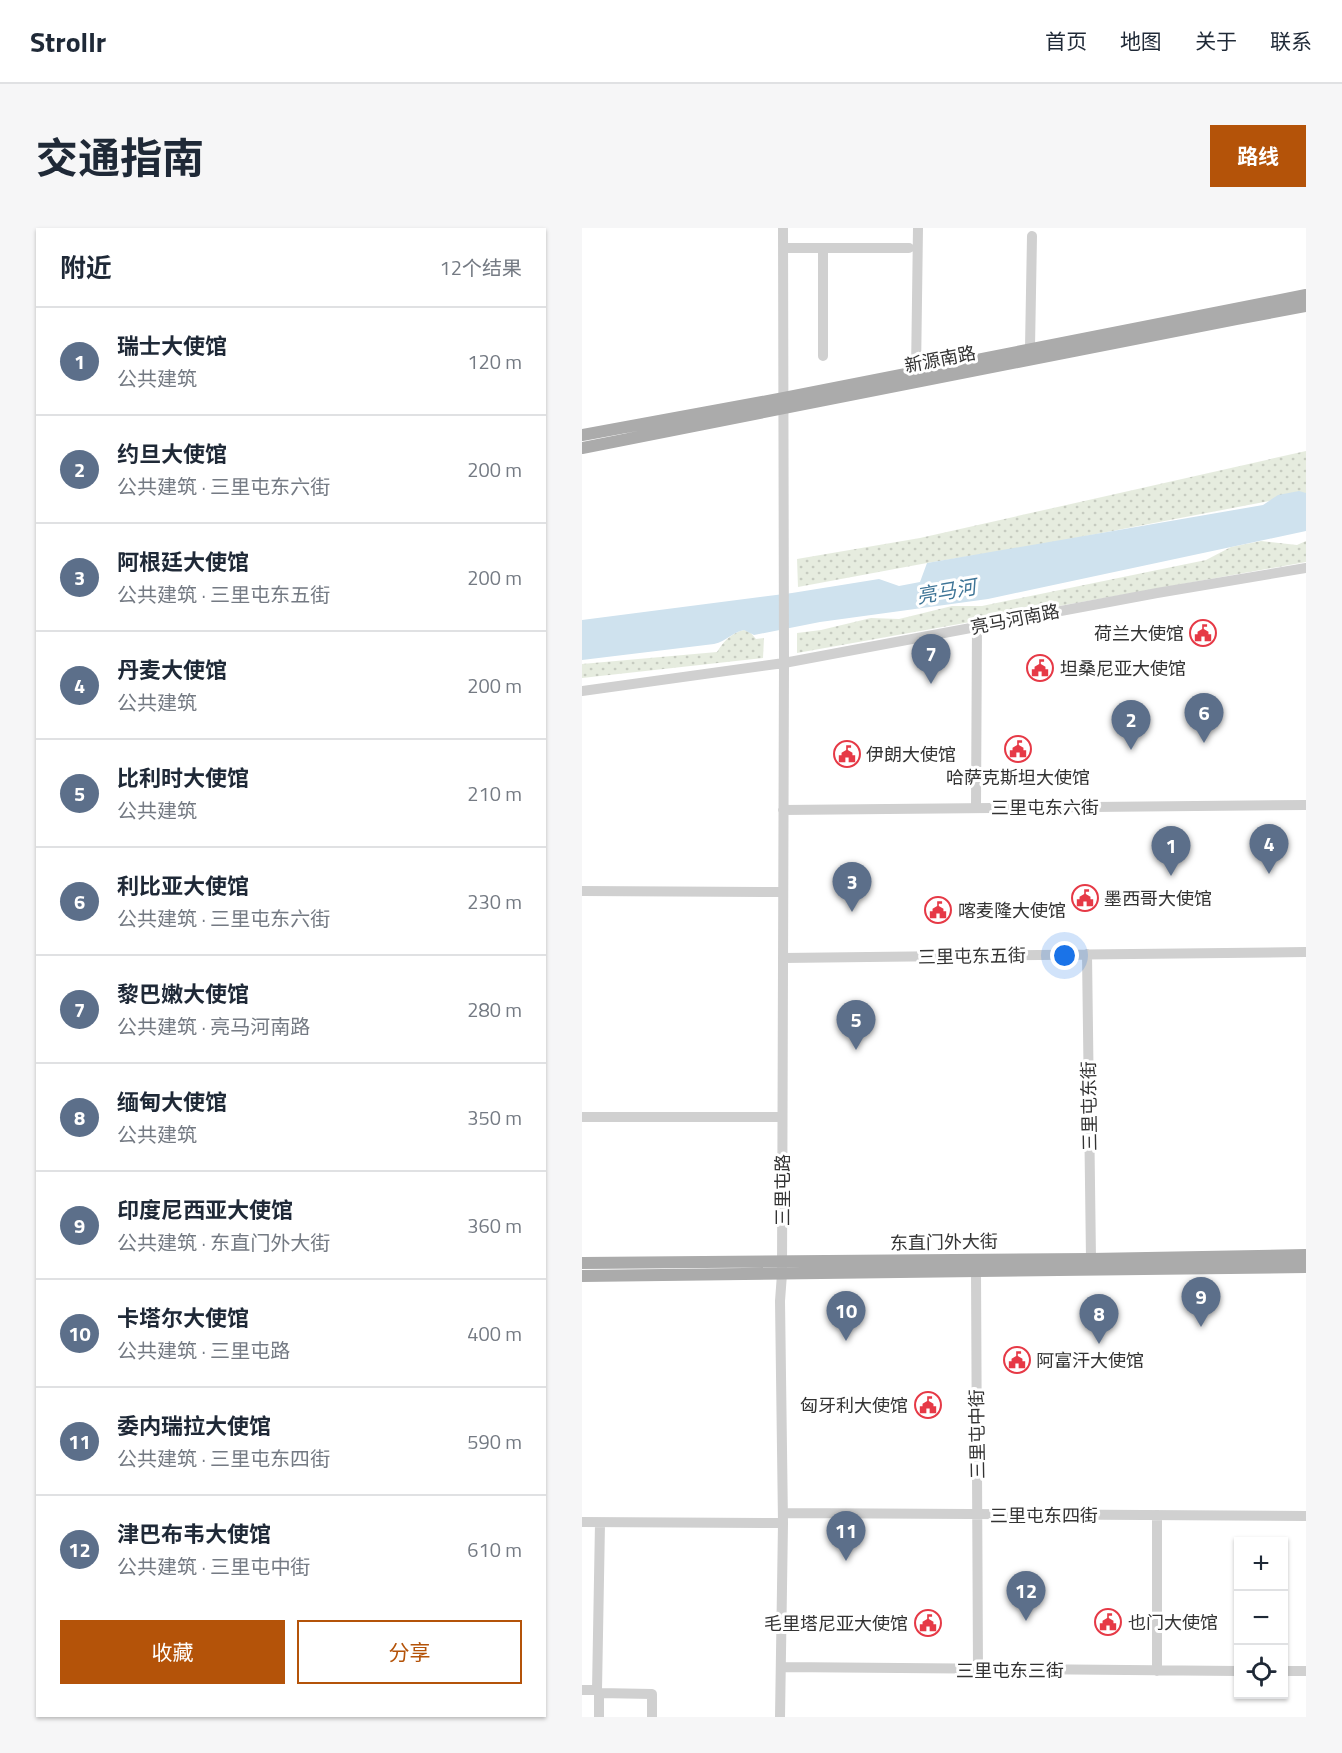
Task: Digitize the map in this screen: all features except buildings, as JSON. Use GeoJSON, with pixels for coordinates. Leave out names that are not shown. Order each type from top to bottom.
{"type":"FeatureCollection","features":[{"type":"Feature","properties":{"kind":"main road","name":"新源南路"},"geometry":{"type":"LineString","coordinates":[[582,448],[784,404],[916,372],[1306,295]]}},
{"type":"Feature","properties":{"kind":"main road","name":"新源南路"},"geometry":{"type":"LineString","coordinates":[[582,435],[784,404],[1306,306]]}},
{"type":"Feature","properties":{"kind":"main road","name":"东直门外大街"},"geometry":{"type":"LineString","coordinates":[[582,1276],[1091,1258],[1306,1255]]}},
{"type":"Feature","properties":{"kind":"main road","name":"东直门外大街"},"geometry":{"type":"LineString","coordinates":[[582,1263],[976,1271],[1306,1267]]}},
{"type":"Feature","properties":{"kind":"street","name":"三里屯路"},"geometry":{"type":"LineString","coordinates":[[780,1717],[783,1518],[780,1301],[784,663],[783,228]]}},
{"type":"Feature","properties":{"kind":"street"},"geometry":{"type":"LineString","coordinates":[[916,372],[918,228]]}},
{"type":"Feature","properties":{"kind":"street"},"geometry":{"type":"LineString","coordinates":[[1030,348],[1032,236]]}},
{"type":"Feature","properties":{"kind":"street"},"geometry":{"type":"LineString","coordinates":[[783,248],[909,248]]}},
{"type":"Feature","properties":{"kind":"street"},"geometry":{"type":"LineString","coordinates":[[823,248],[823,356]]}},
{"type":"Feature","properties":{"kind":"street","name":"亮马河南路"},"geometry":{"type":"LineString","coordinates":[[582,691],[784,663],[1157,593],[1306,568]]}},
{"type":"Feature","properties":{"kind":"street"},"geometry":{"type":"LineString","coordinates":[[976,807],[977,626]]}},
{"type":"Feature","properties":{"kind":"street","name":"三里屯东六街"},"geometry":{"type":"LineString","coordinates":[[783,810],[1306,806]]}},
{"type":"Feature","properties":{"kind":"street"},"geometry":{"type":"LineString","coordinates":[[582,891],[783,892]]}},
{"type":"Feature","properties":{"kind":"street","name":"三里屯东五街"},"geometry":{"type":"LineString","coordinates":[[783,958],[1306,952]]}},
{"type":"Feature","properties":{"kind":"street","name":"三里屯东街"},"geometry":{"type":"LineString","coordinates":[[1087,954],[1091,1258]]}},
{"type":"Feature","properties":{"kind":"street"},"geometry":{"type":"LineString","coordinates":[[582,1117],[782,1117]]}},
{"type":"Feature","properties":{"kind":"street","name":"三里屯中街"},"geometry":{"type":"LineString","coordinates":[[976,1271],[978,1670]]}},
{"type":"Feature","properties":{"kind":"street","name":"三里屯东四街"},"geometry":{"type":"LineString","coordinates":[[582,1522],[978,1514],[1306,1516]]}},
{"type":"Feature","properties":{"kind":"street"},"geometry":{"type":"LineString","coordinates":[[1157,1515],[1157,1671]]}},
{"type":"Feature","properties":{"kind":"street"},"geometry":{"type":"LineString","coordinates":[[599,1717],[600,1523]]}},
{"type":"Feature","properties":{"kind":"street","name":"三里屯东三街"},"geometry":{"type":"LineString","coordinates":[[782,1667],[1234,1671]]}},
{"type":"Feature","properties":{"kind":"street"},"geometry":{"type":"LineString","coordinates":[[1288,1671],[1306,1671]]}},
{"type":"Feature","properties":{"kind":"street"},"geometry":{"type":"LineString","coordinates":[[582,1690],[652,1694],[652,1717]]}},
{"type":"Feature","properties":{"kind":"shaded area"},"geometry":{"type":"Polygon","coordinates":[[[1306,451],[1306,494],[1044,544],[798,587],[797,559],[920,538],[1306,451]]]}},
{"type":"Feature","properties":{"kind":"shaded area"},"geometry":{"type":"Polygon","coordinates":[[[1261,541],[1297,545],[1306,541],[1306,562],[797,653],[797,633],[821,630],[871,618],[899,619],[952,606],[982,606],[1206,560],[1231,547],[1261,541]]]}},
{"type":"Feature","properties":{"kind":"shaded area"},"geometry":{"type":"Polygon","coordinates":[[[744,630],[750,632],[756,639],[764,638],[763,658],[582,678],[582,664],[717,652],[728,638],[744,630]]]}},
{"type":"Feature","properties":{"kind":"water","name":"亮马河"},"geometry":{"type":"Polygon","coordinates":[[[1299,491],[1306,493],[1306,531],[988,599],[820,622],[754,635],[744,630],[714,644],[582,660],[582,620],[792,593],[879,579],[899,586],[920,582],[927,563],[1263,505],[1278,495],[1299,491]]]}},
{"type":"Feature","properties":{"kind":"place","name":"荷兰大使馆"},"geometry":{"type":"Point","coordinates":[1203,633]}},
{"type":"Feature","properties":{"kind":"place","name":"坦桑尼亚大使馆"},"geometry":{"type":"Point","coordinates":[1040,668]}},
{"type":"Feature","properties":{"kind":"place","name":"黎巴嫩大使馆"},"geometry":{"type":"Point","coordinates":[931,684]}},
{"type":"Feature","properties":{"kind":"place","name":"利比亚大使馆"},"geometry":{"type":"Point","coordinates":[1204,743]}},
{"type":"Feature","properties":{"kind":"place","name":"哈萨克斯坦大使馆"},"geometry":{"type":"Point","coordinates":[1018,749]}},
{"type":"Feature","properties":{"kind":"place","name":"约旦大使馆"},"geometry":{"type":"Point","coordinates":[1131,750]}},
{"type":"Feature","properties":{"kind":"place","name":"伊朗大使馆"},"geometry":{"type":"Point","coordinates":[847,754]}},
{"type":"Feature","properties":{"kind":"place","name":"丹麦大使馆"},"geometry":{"type":"Point","coordinates":[1269,874]}},
{"type":"Feature","properties":{"kind":"place","name":"瑞士大使馆"},"geometry":{"type":"Point","coordinates":[1171,876]}},
{"type":"Feature","properties":{"kind":"place","name":"墨西哥大使馆"},"geometry":{"type":"Point","coordinates":[1085,898]}},
{"type":"Feature","properties":{"kind":"place","name":"喀麦隆大使馆"},"geometry":{"type":"Point","coordinates":[938,910]}},
{"type":"Feature","properties":{"kind":"place","name":"阿根廷大使馆"},"geometry":{"type":"Point","coordinates":[852,912]}},
{"type":"Feature","properties":{"kind":"place","name":"比利时大使馆"},"geometry":{"type":"Point","coordinates":[856,1050]}},
{"type":"Feature","properties":{"kind":"place","name":"印度尼西亚大使馆"},"geometry":{"type":"Point","coordinates":[1201,1327]}},
{"type":"Feature","properties":{"kind":"place","name":"卡塔尔大使馆"},"geometry":{"type":"Point","coordinates":[846,1341]}},
{"type":"Feature","properties":{"kind":"place","name":"缅甸大使馆"},"geometry":{"type":"Point","coordinates":[1099,1344]}},
{"type":"Feature","properties":{"kind":"place","name":"阿富汗大使馆"},"geometry":{"type":"Point","coordinates":[1017,1360]}},
{"type":"Feature","properties":{"kind":"place","name":"匈牙利大使馆"},"geometry":{"type":"Point","coordinates":[928,1405]}},
{"type":"Feature","properties":{"kind":"place","name":"委内瑞拉大使馆"},"geometry":{"type":"Point","coordinates":[846,1561]}},
{"type":"Feature","properties":{"kind":"place","name":"津巴布韦大使馆"},"geometry":{"type":"Point","coordinates":[1026,1621]}},
{"type":"Feature","properties":{"kind":"place","name":"也门大使馆"},"geometry":{"type":"Point","coordinates":[1108,1622]}},
{"type":"Feature","properties":{"kind":"place","name":"毛里塔尼亚大使馆"},"geometry":{"type":"Point","coordinates":[928,1623]}}]}
